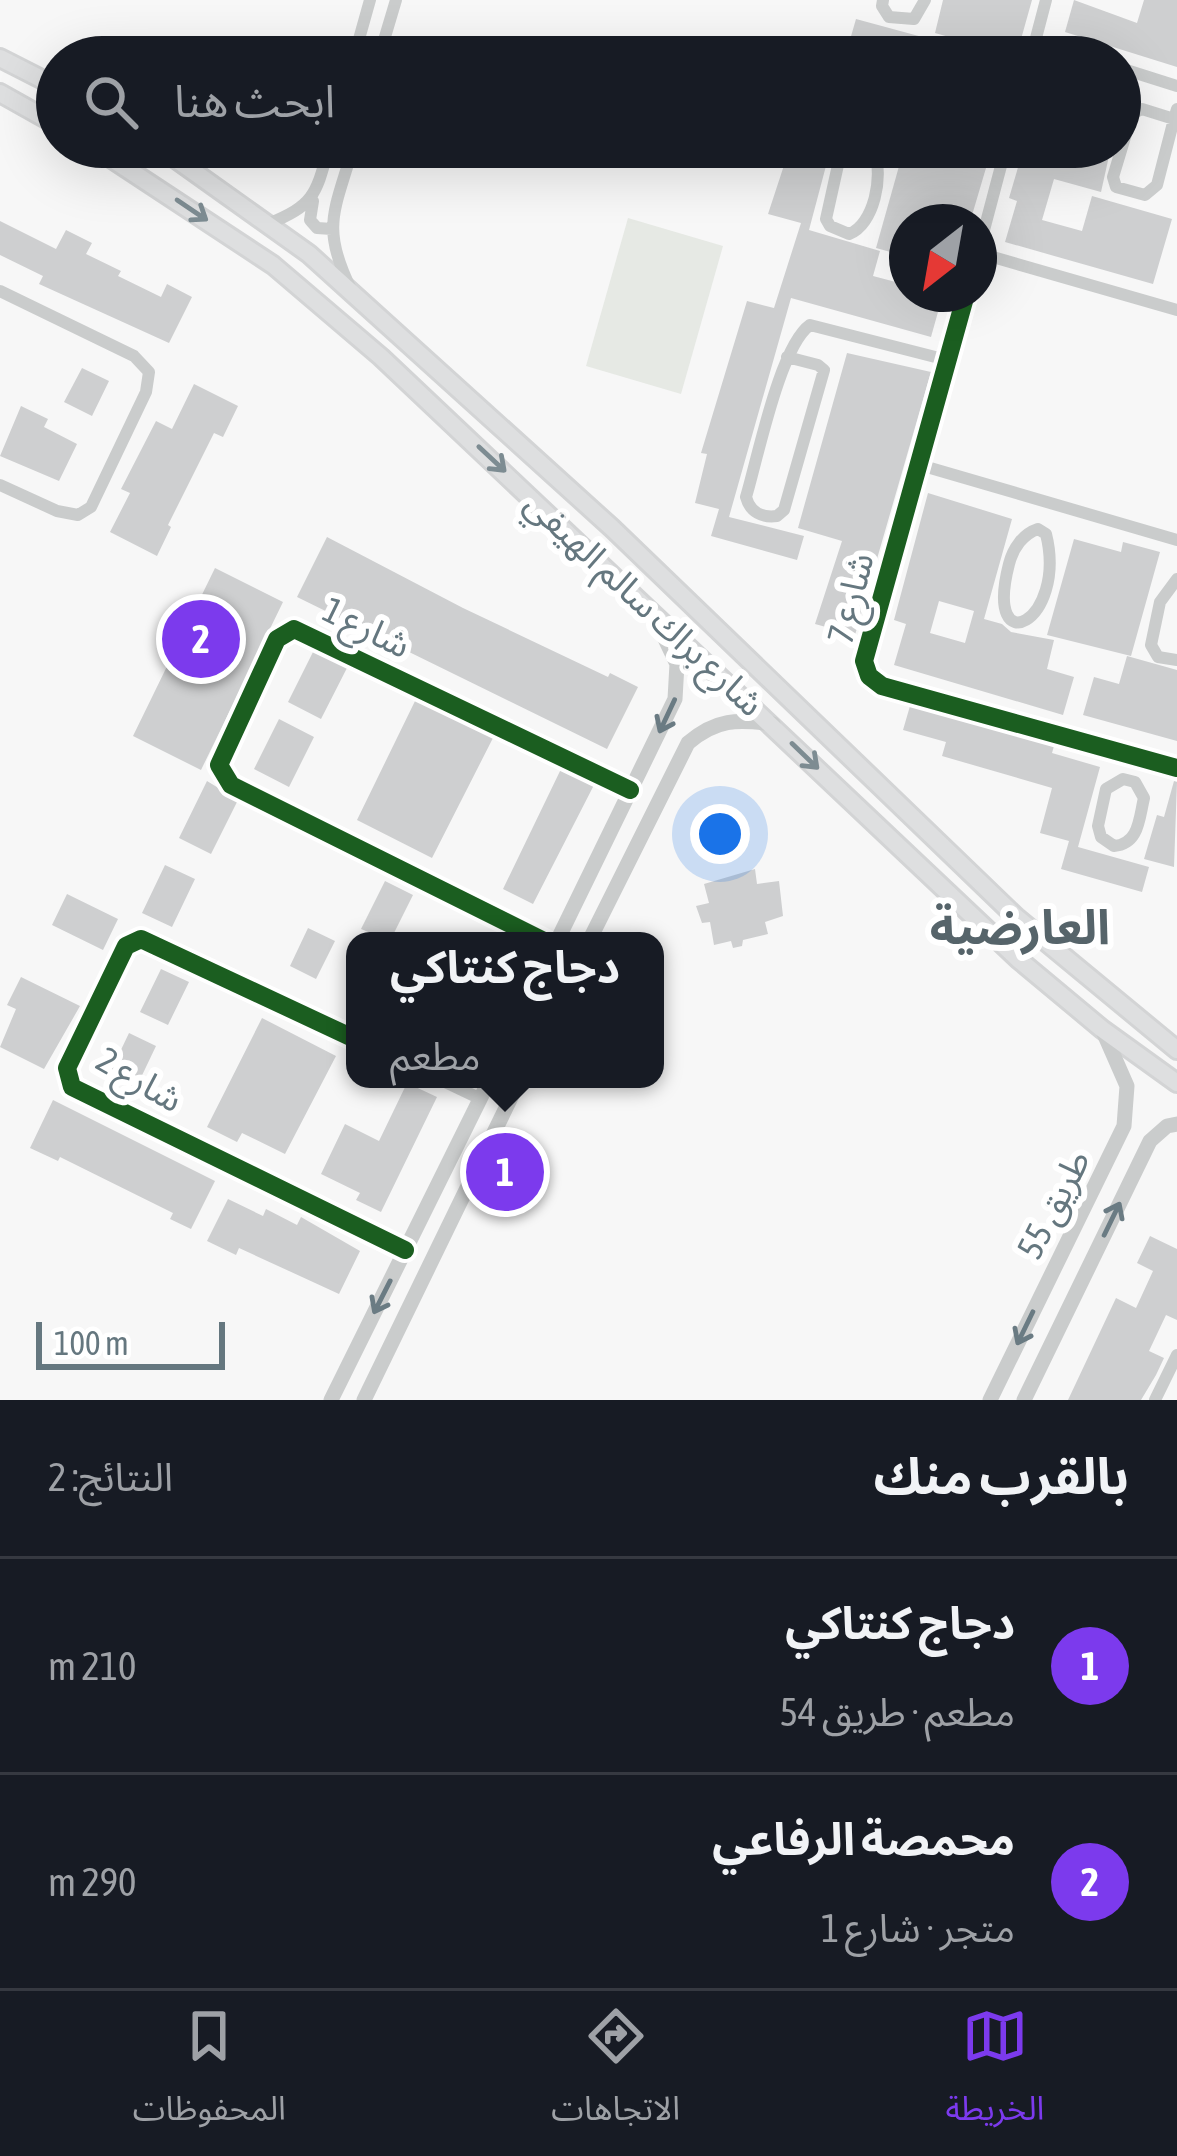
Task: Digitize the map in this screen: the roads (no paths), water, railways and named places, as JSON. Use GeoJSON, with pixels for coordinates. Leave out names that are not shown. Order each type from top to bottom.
{"type":"FeatureCollection","features":[{"type":"Feature","properties":{"kind":"main road"},"geometry":{"type":"LineString","coordinates":[[0,58],[36,76]]}},
{"type":"Feature","properties":{"kind":"main road"},"geometry":{"type":"LineString","coordinates":[[0,93],[36,113]]}},
{"type":"Feature","properties":{"kind":"main road","name":"شارع براك سالم الهيفي"},"geometry":{"type":"LineString","coordinates":[[130,168],[273,265],[417,389],[1018,959],[1177,1083]]}},
{"type":"Feature","properties":{"kind":"main road","name":"شارع براك سالم الهيفي"},"geometry":{"type":"LineString","coordinates":[[188,168],[309,254],[353,293],[612,528],[937,843],[1089,980],[1177,1050]]}},
{"type":"Feature","properties":{"kind":"main road"},"geometry":{"type":"LineString","coordinates":[[417,389],[432,384],[439,370]]}},
{"type":"Feature","properties":{"kind":"main road"},"geometry":{"type":"LineString","coordinates":[[456,424],[461,409],[476,404]]}},
{"type":"Feature","properties":{"kind":"main road"},"geometry":{"type":"LineString","coordinates":[[918,864],[933,858],[937,843]]}},
{"type":"Feature","properties":{"kind":"main road"},"geometry":{"type":"LineString","coordinates":[[943,887],[950,872],[967,870]]}},
{"type":"Feature","properties":{"kind":"street"},"geometry":{"type":"LineString","coordinates":[[360,36],[370,0]]}},
{"type":"Feature","properties":{"kind":"street"},"geometry":{"type":"LineString","coordinates":[[385,36],[396,0]]}},
{"type":"Feature","properties":{"kind":"street"},"geometry":{"type":"LineString","coordinates":[[883,0],[881,6],[889,17],[901,20],[914,19],[925,0]]}},
{"type":"Feature","properties":{"kind":"street"},"geometry":{"type":"LineString","coordinates":[[1036,36],[1046,0]]}},
{"type":"Feature","properties":{"kind":"street"},"geometry":{"type":"LineString","coordinates":[[1141,75],[1177,86]]}},
{"type":"Feature","properties":{"kind":"street"},"geometry":{"type":"LineString","coordinates":[[1116,168],[1116,187],[1145,195],[1155,189],[1176,114],[1141,110]]}},
{"type":"Feature","properties":{"kind":"street"},"geometry":{"type":"LineString","coordinates":[[323,168],[310,220],[317,228],[332,229]]}},
{"type":"Feature","properties":{"kind":"street"},"geometry":{"type":"LineString","coordinates":[[348,168],[332,229],[333,252],[353,293]]}},
{"type":"Feature","properties":{"kind":"street"},"geometry":{"type":"LineString","coordinates":[[837,168],[826,219],[830,226],[849,234],[866,220],[879,168]]}},
{"type":"Feature","properties":{"kind":"street"},"geometry":{"type":"LineString","coordinates":[[991,204],[1001,168]]}},
{"type":"Feature","properties":{"kind":"street"},"geometry":{"type":"LineString","coordinates":[[268,224],[300,211],[316,194]]}},
{"type":"Feature","properties":{"kind":"street"},"geometry":{"type":"LineString","coordinates":[[997,256],[1177,310]]}},
{"type":"Feature","properties":{"kind":"street"},"geometry":{"type":"LineString","coordinates":[[0,291],[134,356],[149,372],[146,392],[91,507],[78,515],[56,511],[0,484]]}},
{"type":"Feature","properties":{"kind":"street","name":"شارع 7"},"geometry":{"type":"LineString","coordinates":[[961,312],[864,661],[869,676],[882,686],[1177,768]]}},
{"type":"Feature","properties":{"kind":"street"},"geometry":{"type":"LineString","coordinates":[[787,357],[818,364],[824,370],[784,510],[778,516],[761,516],[746,497],[787,357],[800,332],[810,325],[947,360]]}},
{"type":"Feature","properties":{"kind":"street"},"geometry":{"type":"LineString","coordinates":[[920,465],[1177,540]]}},
{"type":"Feature","properties":{"kind":"street"},"geometry":{"type":"LineString","coordinates":[[1038,529],[1045,504]]}},
{"type":"Feature","properties":{"kind":"street"},"geometry":{"type":"LineString","coordinates":[[1038,529],[1046,534],[1052,564],[1041,603],[1032,619],[1023,623],[1012,620],[1002,609],[1002,592],[1012,555],[1029,532],[1038,529]]}},
{"type":"Feature","properties":{"kind":"street"},"geometry":{"type":"LineString","coordinates":[[1177,579],[1160,602],[1150,646],[1158,657],[1177,660]]}},
{"type":"Feature","properties":{"kind":"street"},"geometry":{"type":"LineString","coordinates":[[561,932],[676,699],[677,664],[650,607]]}},
{"type":"Feature","properties":{"kind":"street","name":"شارع 1"},"geometry":{"type":"LineString","coordinates":[[526,932],[231,785],[219,765],[278,639],[294,629],[630,790]]}},
{"type":"Feature","properties":{"kind":"street"},"geometry":{"type":"LineString","coordinates":[[594,932],[688,743],[708,726],[734,719],[772,724]]}},
{"type":"Feature","properties":{"kind":"street"},"geometry":{"type":"LineString","coordinates":[[1129,780],[1136,756]]}},
{"type":"Feature","properties":{"kind":"street"},"geometry":{"type":"LineString","coordinates":[[1118,780],[1129,780],[1140,787],[1144,798],[1133,838],[1114,846],[1099,832],[1106,790],[1118,780]]}},
{"type":"Feature","properties":{"kind":"street"},"geometry":{"type":"LineString","coordinates":[[596,860],[616,862],[622,875]]}},
{"type":"Feature","properties":{"kind":"street","name":"شارع 2"},"geometry":{"type":"LineString","coordinates":[[346,1036],[141,939],[126,946],[67,1069],[72,1087],[405,1250]]}},
{"type":"Feature","properties":{"kind":"street","name":"طريق 55"},"geometry":{"type":"LineString","coordinates":[[990,1400],[1124,1126],[1127,1086],[1102,1029]]}},
{"type":"Feature","properties":{"kind":"street"},"geometry":{"type":"LineString","coordinates":[[458,1088],[481,1099]]}},
{"type":"Feature","properties":{"kind":"street"},"geometry":{"type":"LineString","coordinates":[[331,1400],[486,1088]]}},
{"type":"Feature","properties":{"kind":"street"},"geometry":{"type":"LineString","coordinates":[[364,1400],[516,1088]]}},
{"type":"Feature","properties":{"kind":"street","name":"طريق 55"},"geometry":{"type":"LineString","coordinates":[[1024,1400],[1150,1141],[1167,1126],[1177,1124]]}},
{"type":"Feature","properties":{"kind":"street"},"geometry":{"type":"LineString","coordinates":[[1114,1149],[1126,1145],[1136,1151],[1140,1162]]}},
{"type":"Feature","properties":{"kind":"street"},"geometry":{"type":"LineString","coordinates":[[451,1158],[456,1171],[470,1174],[476,1169]]}},
{"type":"Feature","properties":{"kind":"street"},"geometry":{"type":"LineString","coordinates":[[434,1193],[447,1190],[458,1207]]}},
{"type":"Feature","properties":{"kind":"street"},"geometry":{"type":"LineString","coordinates":[[1155,1400],[1177,1354]]}},
{"type":"Feature","properties":{"kind":"place","name":"محمصة الرفاعي"},"geometry":{"type":"Point","coordinates":[201,639]}},
{"type":"Feature","properties":{"kind":"place","name":"دجاج كنتاكي"},"geometry":{"type":"Point","coordinates":[505,1172]}},
{"type":"Feature","properties":{"kind":"district","name":"العارضية"},"geometry":{"type":"Point","coordinates":[1020,926]}}]}
